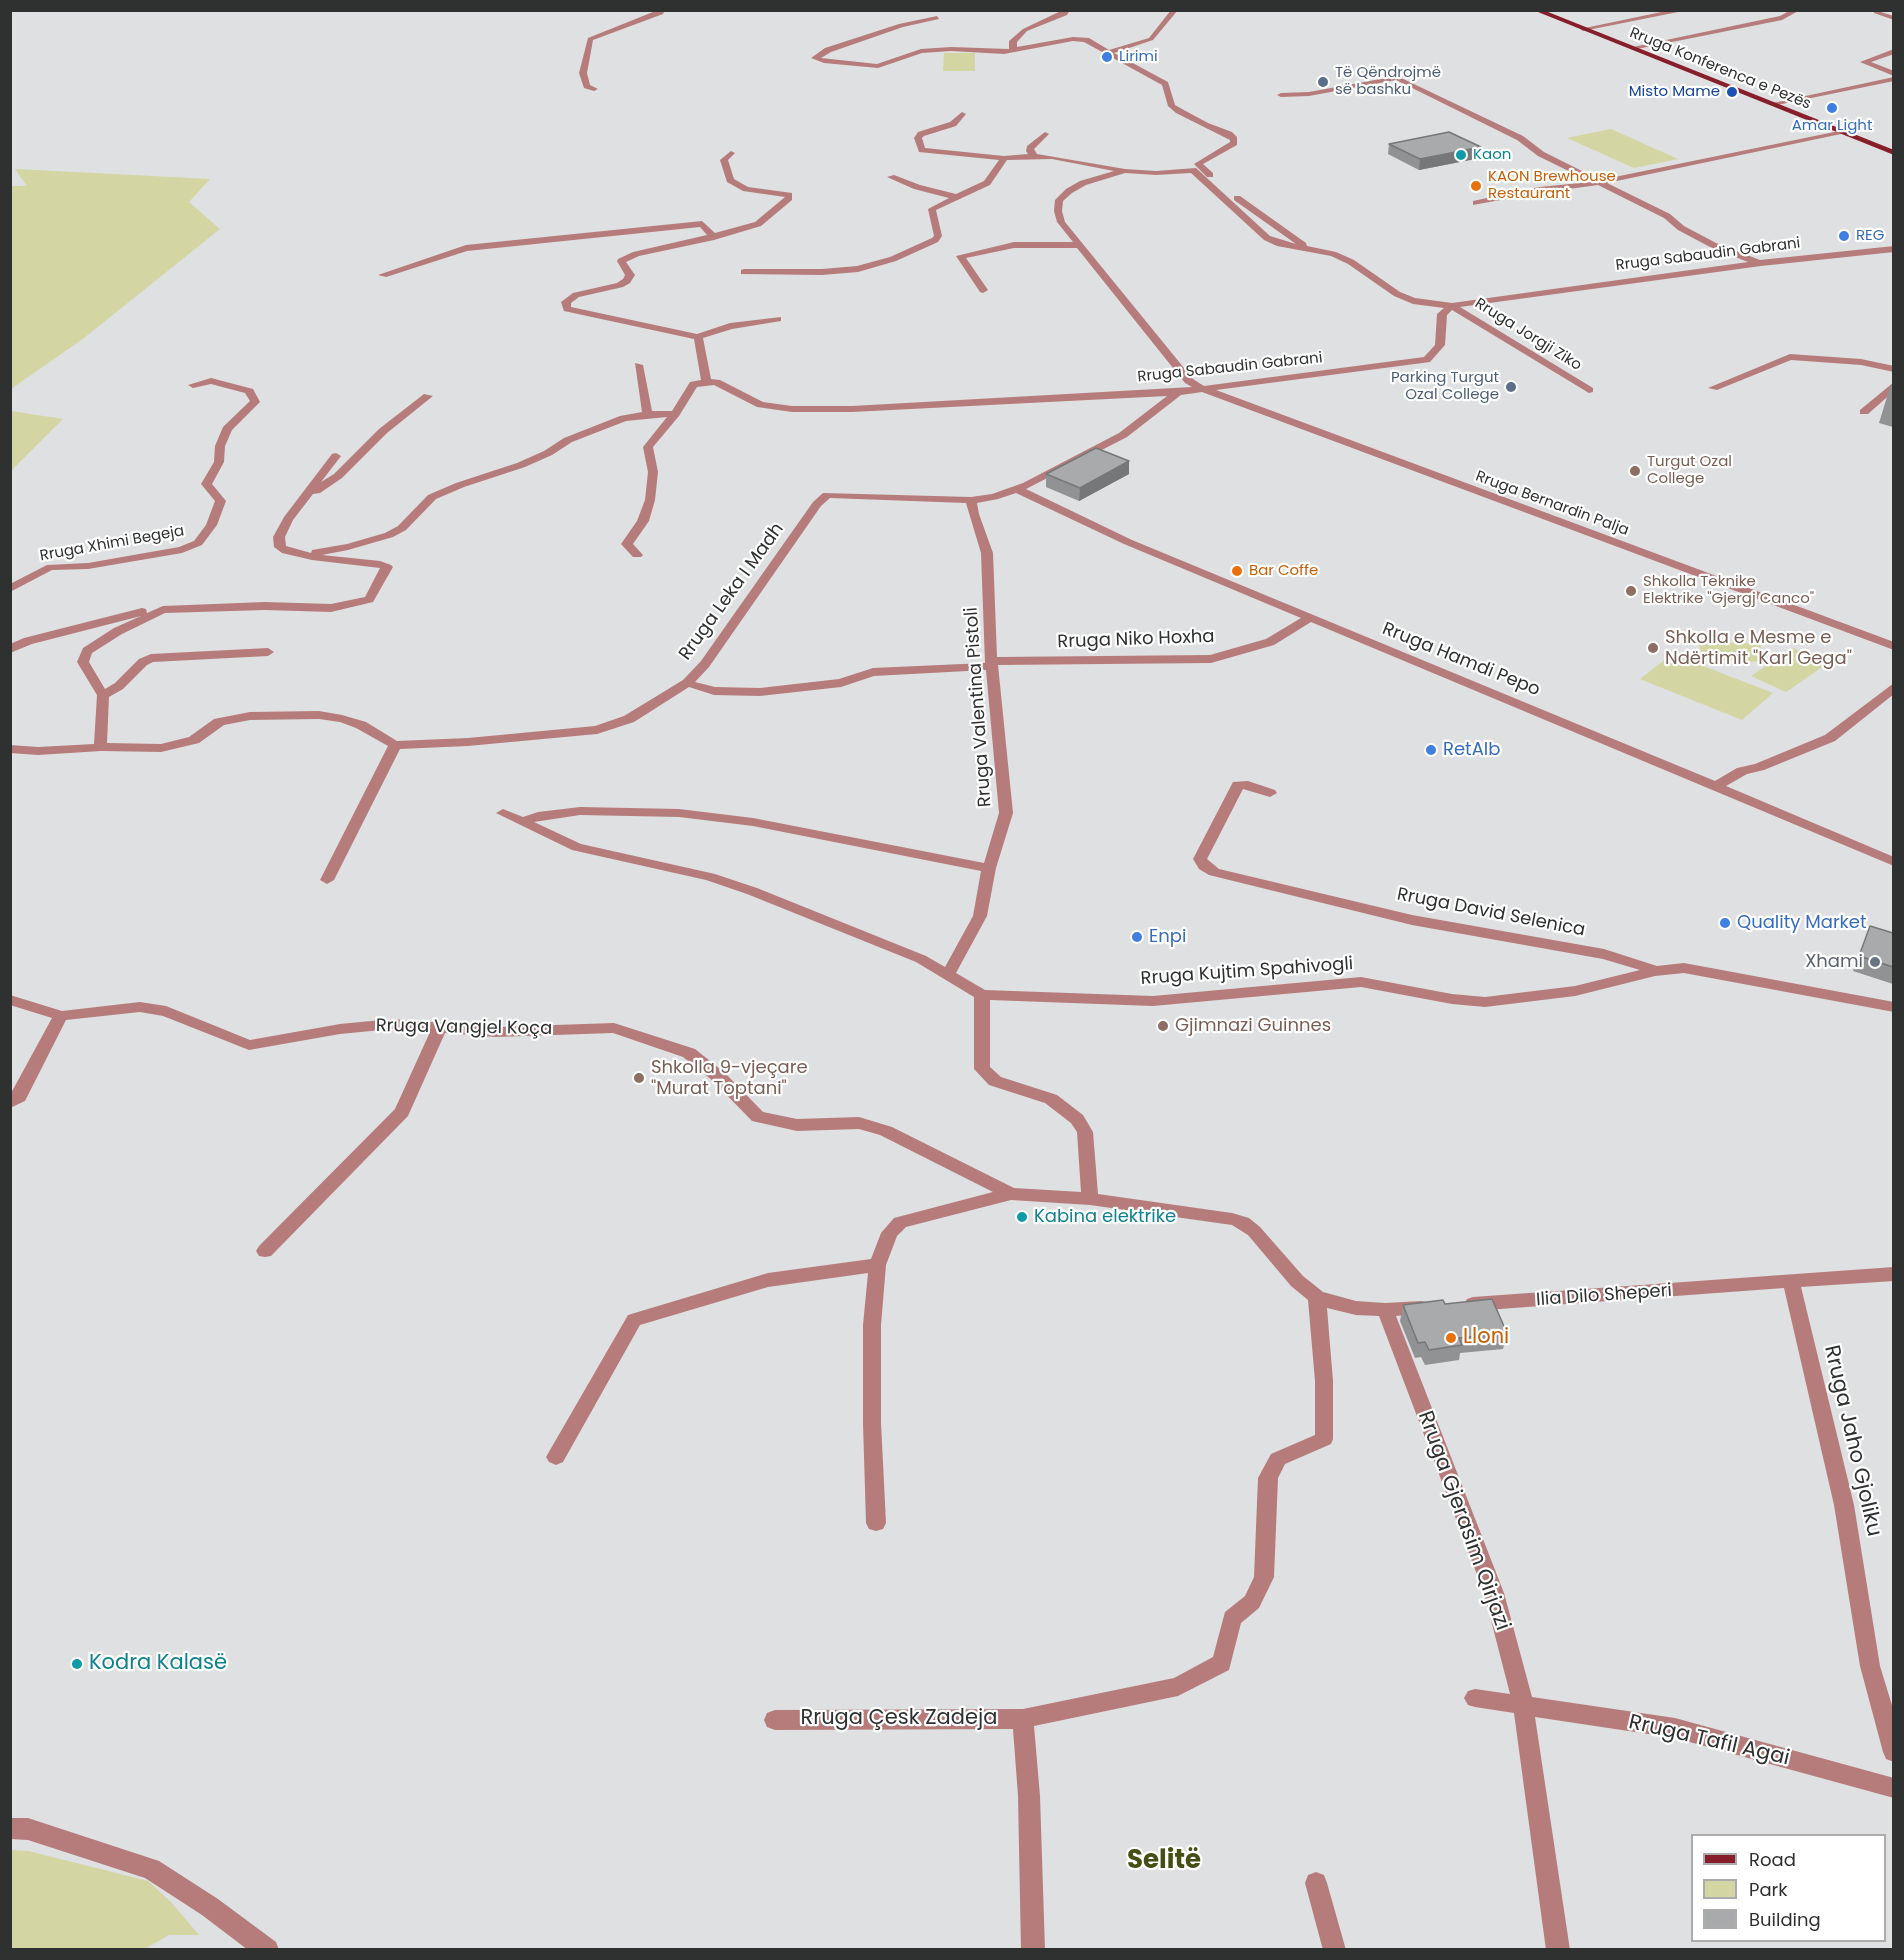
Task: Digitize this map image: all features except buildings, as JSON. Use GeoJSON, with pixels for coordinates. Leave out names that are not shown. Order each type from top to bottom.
{"type":"FeatureCollection","features":[{"type":"Feature","properties":{"kind":"main road","name":"Rruga Konferenca e Pezës"},"geometry":{"type":"LineString","coordinates":[[1536,10],[1893,151]]}},
{"type":"Feature","properties":{"kind":"main road","name":"Rruga Konferenca e Pezës"},"geometry":{"type":"LineString","coordinates":[[1545,10],[1586,29],[1637,47],[1893,151]]}},
{"type":"Feature","properties":{"kind":"street"},"geometry":{"type":"LineString","coordinates":[[594,89],[587,86],[583,73],[590,39],[661,13],[662,10]]}},
{"type":"Feature","properties":{"kind":"street"},"geometry":{"type":"LineString","coordinates":[[1012,50],[1013,41],[1025,30],[1065,14],[1067,10]]}},
{"type":"Feature","properties":{"kind":"street"},"geometry":{"type":"LineString","coordinates":[[1109,52],[1151,39],[1175,10]]}},
{"type":"Feature","properties":{"kind":"street"},"geometry":{"type":"LineString","coordinates":[[1637,47],[1782,18],[1797,10]]}},
{"type":"Feature","properties":{"kind":"street"},"geometry":{"type":"LineString","coordinates":[[1586,29],[1678,11]]}},
{"type":"Feature","properties":{"kind":"street"},"geometry":{"type":"LineString","coordinates":[[1876,12],[1893,18]]}},
{"type":"Feature","properties":{"kind":"street"},"geometry":{"type":"LineString","coordinates":[[937,18],[901,25],[828,50],[815,58],[870,67],[885,65],[921,51],[951,48],[1004,52],[1081,39],[1165,84],[1172,106],[1179,111],[1205,126],[1230,134],[1234,143],[1198,164],[1270,224],[1311,250]]}},
{"type":"Feature","properties":{"kind":"street"},"geometry":{"type":"LineString","coordinates":[[1893,51],[1864,62],[1893,76]]}},
{"type":"Feature","properties":{"kind":"street"},"geometry":{"type":"LineString","coordinates":[[1777,103],[1893,76]]}},
{"type":"Feature","properties":{"kind":"street"},"geometry":{"type":"LineString","coordinates":[[1281,95],[1310,94],[1397,78],[1520,138],[1541,154],[1667,216],[1681,228],[1713,245],[1761,263]]}},
{"type":"Feature","properties":{"kind":"street"},"geometry":{"type":"LineString","coordinates":[[962,114],[953,124],[921,134],[918,138],[922,150],[1004,158],[1035,156],[1125,171],[1156,173],[1193,170],[1267,238],[1293,247],[1333,254],[1351,262],[1397,294],[1413,301],[1452,306]]}},
{"type":"Feature","properties":{"kind":"street"},"geometry":{"type":"LineString","coordinates":[[1476,203],[1539,190],[1599,182],[1841,132]]}},
{"type":"Feature","properties":{"kind":"street"},"geometry":{"type":"LineString","coordinates":[[1035,156],[1030,148],[1044,134]]}},
{"type":"Feature","properties":{"kind":"street"},"geometry":{"type":"LineString","coordinates":[[731,153],[724,160],[730,180],[746,189],[789,195],[789,198],[758,224],[714,237],[636,254],[621,261],[630,275],[627,281],[620,285],[576,295],[566,302],[567,309],[698,337],[730,326],[778,319]]}},
{"type":"Feature","properties":{"kind":"street"},"geometry":{"type":"LineString","coordinates":[[744,272],[822,272],[858,269],[893,259],[935,240],[938,236],[932,208],[987,183],[1004,158]]}},
{"type":"Feature","properties":{"kind":"street"},"geometry":{"type":"LineString","coordinates":[[1125,171],[1083,183],[1059,200],[1058,211],[1061,222],[1189,381],[1201,388]]}},
{"type":"Feature","properties":{"kind":"street"},"geometry":{"type":"LineString","coordinates":[[891,177],[917,187],[956,197]]}},
{"type":"Feature","properties":{"kind":"street"},"geometry":{"type":"LineString","coordinates":[[382,274],[466,248],[499,244],[599,236],[702,224],[714,237]]}},
{"type":"Feature","properties":{"kind":"street"},"geometry":{"type":"LineString","coordinates":[[983,290],[960,256],[1014,245],[1078,245]]}},
{"type":"Feature","properties":{"kind":"street","name":"Rruga Sabaudin Gabrani"},"geometry":{"type":"LineString","coordinates":[[706,381],[717,382],[736,394],[761,405],[792,409],[852,409],[1178,392],[1427,360],[1440,345],[1442,314],[1452,306],[1479,300],[1761,263],[1893,249]]}},
{"type":"Feature","properties":{"kind":"street","name":"Rruga Jorgji Ziko"},"geometry":{"type":"LineString","coordinates":[[1452,306],[1589,390]]}},
{"type":"Feature","properties":{"kind":"street"},"geometry":{"type":"LineString","coordinates":[[637,555],[627,544],[643,521],[650,500],[653,472],[648,447],[675,414],[694,384],[706,381],[698,337]]}},
{"type":"Feature","properties":{"kind":"street"},"geometry":{"type":"LineString","coordinates":[[1713,388],[1790,357],[1862,362],[1893,369]]}},
{"type":"Feature","properties":{"kind":"street"},"geometry":{"type":"LineString","coordinates":[[638,365],[648,414]]}},
{"type":"Feature","properties":{"kind":"street","name":"Rruga Xhimi Begeja"},"geometry":{"type":"LineString","coordinates":[[10,589],[51,567],[88,566],[182,550],[198,543],[211,525],[221,501],[206,484],[219,462],[220,447],[227,429],[255,402],[249,392],[211,381],[193,385]]}},
{"type":"Feature","properties":{"kind":"street"},"geometry":{"type":"LineString","coordinates":[[1864,412],[1893,385]]}},
{"type":"Feature","properties":{"kind":"street","name":"Rruga Bernardin Palja"},"geometry":{"type":"LineString","coordinates":[[1201,388],[1461,487],[1893,646]]}},
{"type":"Feature","properties":{"kind":"street","name":"Rruga Leka I Madh"},"geometry":{"type":"LineString","coordinates":[[395,745],[468,742],[597,730],[629,719],[687,683],[705,664],[817,504],[827,495],[971,500],[994,497],[1017,489],[1123,435],[1178,392]]}},
{"type":"Feature","properties":{"kind":"street"},"geometry":{"type":"LineString","coordinates":[[308,495],[338,476],[383,430],[428,396]]}},
{"type":"Feature","properties":{"kind":"street"},"geometry":{"type":"LineString","coordinates":[[304,555],[348,548],[389,535],[402,528],[432,497],[460,485],[521,465],[548,453],[568,440],[624,418],[648,414],[675,414]]}},
{"type":"Feature","properties":{"kind":"street"},"geometry":{"type":"LineString","coordinates":[[10,649],[28,641],[140,612],[265,606],[331,608],[369,599],[387,567],[380,564],[304,555],[286,551],[280,547],[279,537],[288,519],[336,456]]}},
{"type":"Feature","properties":{"kind":"street","name":"Rruga Hamdi Pepo"},"geometry":{"type":"LineString","coordinates":[[1017,489],[1128,542],[1569,724],[1893,862]]}},
{"type":"Feature","properties":{"kind":"street","name":"Rruga Valentina Pistoli"},"geometry":{"type":"LineString","coordinates":[[948,975],[980,916],[989,868],[1006,813],[991,663],[987,553],[973,514],[971,500]]}},
{"type":"Feature","properties":{"kind":"street"},"geometry":{"type":"LineString","coordinates":[[101,747],[99,739],[103,695],[83,662],[87,651],[118,631],[163,610]]}},
{"type":"Feature","properties":{"kind":"street","name":"Rruga Niko Hoxha"},"geometry":{"type":"LineString","coordinates":[[687,683],[714,691],[760,693],[841,682],[873,672],[991,663],[1211,659],[1270,642],[1309,618]]}},
{"type":"Feature","properties":{"kind":"street"},"geometry":{"type":"LineString","coordinates":[[103,695],[118,686],[143,662],[151,658],[268,652]]}},
{"type":"Feature","properties":{"kind":"street"},"geometry":{"type":"LineString","coordinates":[[1715,787],[1742,771],[1759,767],[1830,738],[1893,687]]}},
{"type":"Feature","properties":{"kind":"street"},"geometry":{"type":"LineString","coordinates":[[10,749],[38,751],[179,746],[194,740],[219,722],[231,718],[319,715],[361,725],[395,745],[327,880]]}},
{"type":"Feature","properties":{"kind":"street","name":"Rruga David Selenica"},"geometry":{"type":"LineString","coordinates":[[1270,793],[1248,785],[1238,785],[1200,859],[1204,866],[1214,872],[1412,920],[1604,954],[1637,963],[1655,971],[1684,968],[1700,970],[1893,1007]]}},
{"type":"Feature","properties":{"kind":"street"},"geometry":{"type":"LineString","coordinates":[[523,822],[538,816],[580,811],[679,813],[753,822],[989,868]]}},
{"type":"Feature","properties":{"kind":"street"},"geometry":{"type":"LineString","coordinates":[[503,813],[546,835],[577,847],[710,877],[753,891],[921,959],[981,995],[982,1069],[995,1081],[1051,1099],[1077,1119],[1085,1132],[1090,1199]]}},
{"type":"Feature","properties":{"kind":"street","name":"Rruga Kujtim Spahivogli"},"geometry":{"type":"LineString","coordinates":[[981,995],[1153,1001],[1360,982],[1452,999],[1485,1002],[1575,991],[1655,971]]}},
{"type":"Feature","properties":{"kind":"street","name":"Rruga Vangjel Koça"},"geometry":{"type":"LineString","coordinates":[[10,1000],[61,1016],[140,1007],[166,1011],[249,1045],[340,1029],[392,1024],[496,1032],[614,1028],[689,1053],[719,1077],[758,1117],[797,1125],[859,1123],[877,1128],[1011,1194],[1090,1199],[1243,1222],[1254,1231],[1297,1281],[1317,1297]]}},
{"type":"Feature","properties":{"kind":"street"},"geometry":{"type":"LineString","coordinates":[[10,1103],[19,1097],[61,1016]]}},
{"type":"Feature","properties":{"kind":"street"},"geometry":{"type":"LineString","coordinates":[[265,1251],[402,1112],[440,1028]]}},
{"type":"Feature","properties":{"kind":"street"},"geometry":{"type":"LineString","coordinates":[[876,1522],[872,1423],[872,1325],[877,1265],[890,1233],[900,1222],[1011,1194]]}},
{"type":"Feature","properties":{"kind":"street"},"geometry":{"type":"LineString","coordinates":[[556,1457],[634,1320],[768,1280],[877,1265]]}},
{"type":"Feature","properties":{"kind":"street","name":"Ilia Dilo Sheperi"},"geometry":{"type":"LineString","coordinates":[[1317,1297],[1356,1308],[1385,1310],[1893,1274]]}},
{"type":"Feature","properties":{"kind":"street","name":"Rruga Jaho Gjoliku"},"geometry":{"type":"LineString","coordinates":[[1791,1282],[1844,1505],[1870,1666],[1893,1752]]}},
{"type":"Feature","properties":{"kind":"street","name":"Rruga Çesk Zadeja"},"geometry":{"type":"LineString","coordinates":[[776,1720],[1023,1719],[1178,1687],[1222,1663],[1232,1618],[1252,1602],[1264,1577],[1268,1478],[1278,1459],[1324,1439],[1324,1381],[1317,1297]]}},
{"type":"Feature","properties":{"kind":"street","name":"Rruga Gjerasim Qirjazi"},"geometry":{"type":"LineString","coordinates":[[1385,1310],[1494,1593],[1523,1704],[1558,1950]]}},
{"type":"Feature","properties":{"kind":"street","name":"Rruga Tafil Agai"},"geometry":{"type":"LineString","coordinates":[[1475,1698],[1674,1728],[1893,1788]]}},
{"type":"Feature","properties":{"kind":"street","name":"Rruga Çesk Zadeja"},"geometry":{"type":"LineString","coordinates":[[1023,1719],[1029,1796],[1033,1950]]}},
{"type":"Feature","properties":{"kind":"street"},"geometry":{"type":"LineString","coordinates":[[10,1828],[28,1829],[151,1869],[210,1907],[268,1950]]}},
{"type":"Feature","properties":{"kind":"street"},"geometry":{"type":"LineString","coordinates":[[1316,1883],[1335,1950]]}},
{"type":"Feature","properties":{"kind":"green space"},"geometry":{"type":"Polygon","coordinates":[[[944,53],[975,53],[975,71],[943,71],[944,53]]]}},
{"type":"Feature","properties":{"kind":"green space"},"geometry":{"type":"Polygon","coordinates":[[[1611,129],[1678,159],[1634,168],[1567,138],[1611,129]]]}},
{"type":"Feature","properties":{"kind":"green space"},"geometry":{"type":"Polygon","coordinates":[[[15,169],[210,179],[189,202],[220,229],[84,338],[11,389],[11,186],[27,186],[15,169]]]}},
{"type":"Feature","properties":{"kind":"green space"},"geometry":{"type":"Polygon","coordinates":[[[10,411],[63,419],[11,471],[10,411]]]}},
{"type":"Feature","properties":{"kind":"green space"},"geometry":{"type":"Polygon","coordinates":[[[1698,641],[1760,644],[1766,662],[1703,659],[1698,641]]]}},
{"type":"Feature","properties":{"kind":"green space"},"geometry":{"type":"Polygon","coordinates":[[[1793,648],[1828,663],[1786,692],[1751,676],[1793,648]]]}},
{"type":"Feature","properties":{"kind":"green space"},"geometry":{"type":"Polygon","coordinates":[[[1672,654],[1773,693],[1742,720],[1640,679],[1672,654]]]}},
{"type":"Feature","properties":{"kind":"green space"},"geometry":{"type":"Polygon","coordinates":[[[10,1850],[28,1851],[148,1881],[171,1902],[199,1935],[169,1935],[145,1949],[11,1949],[10,1850]]]}},
{"type":"Feature","properties":{"kind":"place","name":"Lirimi"},"geometry":{"type":"Point","coordinates":[1107,57]}},
{"type":"Feature","properties":{"kind":"place","name":"Të Qëndrojmë së bashku"},"geometry":{"type":"Point","coordinates":[1323,82]}},
{"type":"Feature","properties":{"kind":"place","name":"Misto Mame"},"geometry":{"type":"Point","coordinates":[1732,92]}},
{"type":"Feature","properties":{"kind":"place","name":"Amar Light"},"geometry":{"type":"Point","coordinates":[1832,108]}},
{"type":"Feature","properties":{"kind":"place","name":"Kaon"},"geometry":{"type":"Point","coordinates":[1461,155]}},
{"type":"Feature","properties":{"kind":"place","name":"KAON Brewhouse Restaurant"},"geometry":{"type":"Point","coordinates":[1476,186]}},
{"type":"Feature","properties":{"kind":"place","name":"REG"},"geometry":{"type":"Point","coordinates":[1844,236]}},
{"type":"Feature","properties":{"kind":"place","name":"Parking Turgut Ozal College"},"geometry":{"type":"Point","coordinates":[1511,387]}},
{"type":"Feature","properties":{"kind":"place","name":"Turgut Ozal College"},"geometry":{"type":"Point","coordinates":[1635,471]}},
{"type":"Feature","properties":{"kind":"place","name":"Bar Coffe"},"geometry":{"type":"Point","coordinates":[1237,571]}},
{"type":"Feature","properties":{"kind":"place","name":"Shkolla Teknike Elektrike \"Gjergj Canco\""},"geometry":{"type":"Point","coordinates":[1631,591]}},
{"type":"Feature","properties":{"kind":"place","name":"Shkolla e Mesme e Ndërtimit \"Karl Gega\""},"geometry":{"type":"Point","coordinates":[1653,648]}},
{"type":"Feature","properties":{"kind":"place","name":"RetAlb"},"geometry":{"type":"Point","coordinates":[1431,750]}},
{"type":"Feature","properties":{"kind":"place","name":"Quality Market"},"geometry":{"type":"Point","coordinates":[1725,923]}},
{"type":"Feature","properties":{"kind":"place","name":"Enpi"},"geometry":{"type":"Point","coordinates":[1137,937]}},
{"type":"Feature","properties":{"kind":"place","name":"Xhami"},"geometry":{"type":"Point","coordinates":[1875,962]}},
{"type":"Feature","properties":{"kind":"place","name":"Gjimnazi Guinnes"},"geometry":{"type":"Point","coordinates":[1163,1026]}},
{"type":"Feature","properties":{"kind":"place","name":"Shkolla 9-vjeçare \"Murat Toptani\""},"geometry":{"type":"Point","coordinates":[639,1078]}},
{"type":"Feature","properties":{"kind":"place","name":"Kabina elektrike"},"geometry":{"type":"Point","coordinates":[1022,1217]}},
{"type":"Feature","properties":{"kind":"place","name":"Lloni"},"geometry":{"type":"Point","coordinates":[1451,1338]}},
{"type":"Feature","properties":{"kind":"place","name":"Kodra Kalasë"},"geometry":{"type":"Point","coordinates":[77,1664]}},
{"type":"Feature","properties":{"kind":"district","name":"Selitë"},"geometry":{"type":"Point","coordinates":[1164,1861]}}]}
